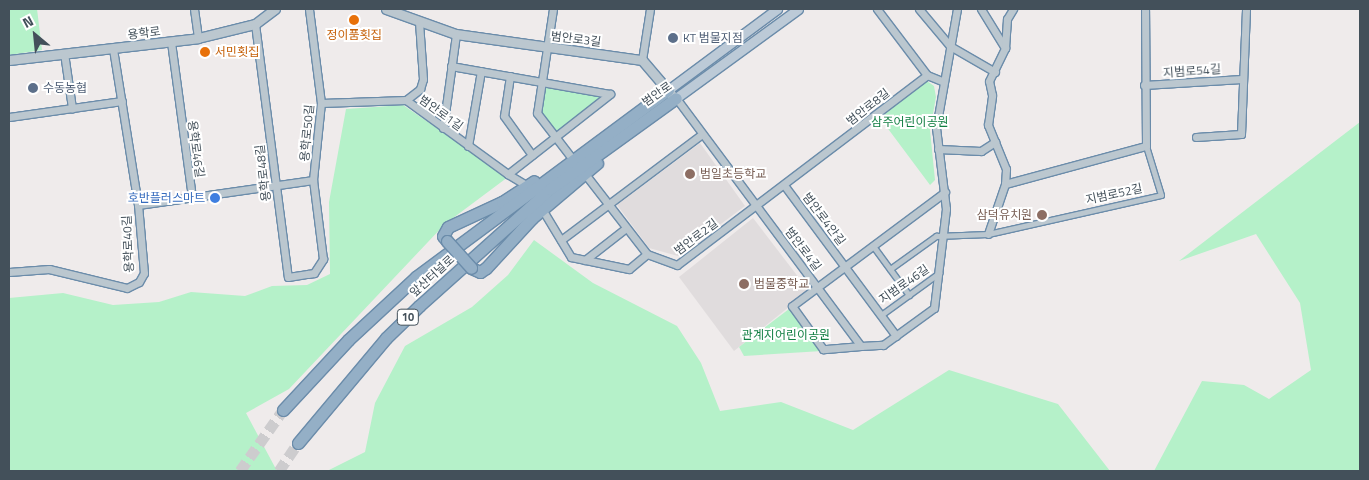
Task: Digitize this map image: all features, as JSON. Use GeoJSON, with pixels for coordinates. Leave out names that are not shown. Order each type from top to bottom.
{"type":"FeatureCollection","features":[{"type":"Feature","properties":{"kind":"highway","name":"범안로"},"geometry":{"type":"LineString","coordinates":[[531,199],[627,123],[672,94]]}},
{"type":"Feature","properties":{"kind":"highway","name":"범안로"},"geometry":{"type":"LineString","coordinates":[[531,199],[624,136],[672,94]]}},
{"type":"Feature","properties":{"kind":"highway"},"geometry":{"type":"LineString","coordinates":[[624,136],[585,174],[531,199],[502,202],[448,227],[443,236],[471,268],[480,272],[486,268],[531,199],[571,157],[627,123]]}},
{"type":"Feature","properties":{"kind":"highway","name":"앞산터널로"},"geometry":{"type":"LineString","coordinates":[[283,410],[348,340],[403,289],[446,253],[531,199]]}},
{"type":"Feature","properties":{"kind":"highway","name":"앞산터널로"},"geometry":{"type":"LineString","coordinates":[[298,443],[386,338],[531,199]]}},
{"type":"Feature","properties":{"kind":"main road","name":"범안로"},"geometry":{"type":"LineString","coordinates":[[672,94],[776,9]]}},
{"type":"Feature","properties":{"kind":"main road","name":"범안로"},"geometry":{"type":"LineString","coordinates":[[672,94],[798,9]]}},
{"type":"Feature","properties":{"kind":"street"},"geometry":{"type":"LineString","coordinates":[[194,9],[198,38]]}},
{"type":"Feature","properties":{"kind":"street","name":"용학로"},"geometry":{"type":"LineString","coordinates":[[9,60],[198,38],[255,24],[275,9]]}},
{"type":"Feature","properties":{"kind":"street","name":"용학로50길"},"geometry":{"type":"LineString","coordinates":[[309,9],[321,103],[313,180],[323,259]]}},
{"type":"Feature","properties":{"kind":"street","name":"범안로3길"},"geometry":{"type":"LineString","coordinates":[[386,9],[456,34],[547,49],[642,60]]}},
{"type":"Feature","properties":{"kind":"street"},"geometry":{"type":"LineString","coordinates":[[552,9],[537,114],[571,157]]}},
{"type":"Feature","properties":{"kind":"street"},"geometry":{"type":"LineString","coordinates":[[650,9],[642,60],[672,94]]}},
{"type":"Feature","properties":{"kind":"street"},"geometry":{"type":"LineString","coordinates":[[877,9],[927,75],[944,82]]}},
{"type":"Feature","properties":{"kind":"street"},"geometry":{"type":"LineString","coordinates":[[919,9],[950,46],[995,72]]}},
{"type":"Feature","properties":{"kind":"street","name":"지범로46길"},"geometry":{"type":"LineString","coordinates":[[896,336],[934,308],[945,235],[945,192],[936,128],[957,9]]}},
{"type":"Feature","properties":{"kind":"street"},"geometry":{"type":"LineString","coordinates":[[981,9],[1006,48]]}},
{"type":"Feature","properties":{"kind":"street"},"geometry":{"type":"LineString","coordinates":[[988,234],[1005,184],[1006,169],[988,125],[991,108],[989,81],[1006,48],[1007,19],[1013,9]]}},
{"type":"Feature","properties":{"kind":"street","name":"지범로52길"},"geometry":{"type":"LineString","coordinates":[[945,235],[988,234],[1161,195],[1146,146],[1144,85],[1145,9]]}},
{"type":"Feature","properties":{"kind":"street"},"geometry":{"type":"LineString","coordinates":[[1196,137],[1240,134],[1246,9]]}},
{"type":"Feature","properties":{"kind":"street"},"geometry":{"type":"LineString","coordinates":[[406,100],[420,89],[423,79],[418,22]]}},
{"type":"Feature","properties":{"kind":"street","name":"용학로48길"},"geometry":{"type":"LineString","coordinates":[[255,24],[288,277],[314,273],[323,259]]}},
{"type":"Feature","properties":{"kind":"street"},"geometry":{"type":"LineString","coordinates":[[443,128],[456,34]]}},
{"type":"Feature","properties":{"kind":"street","name":"용학로46길"},"geometry":{"type":"LineString","coordinates":[[171,42],[192,198],[313,180]]}},
{"type":"Feature","properties":{"kind":"street","name":"용학로40길"},"geometry":{"type":"LineString","coordinates":[[9,272],[49,269],[127,288],[139,282],[144,273],[138,204],[113,49]]}},
{"type":"Feature","properties":{"kind":"street"},"geometry":{"type":"LineString","coordinates":[[64,53],[72,108]]}},
{"type":"Feature","properties":{"kind":"street"},"geometry":{"type":"LineString","coordinates":[[452,66],[610,94],[508,174]]}},
{"type":"Feature","properties":{"kind":"street"},"geometry":{"type":"LineString","coordinates":[[468,146],[481,71]]}},
{"type":"Feature","properties":{"kind":"street","name":"범안로8길"},"geometry":{"type":"LineString","coordinates":[[756,206],[927,75]]}},
{"type":"Feature","properties":{"kind":"street"},"geometry":{"type":"LineString","coordinates":[[510,76],[504,116],[532,155]]}},
{"type":"Feature","properties":{"kind":"street","name":"지범로54길"},"geometry":{"type":"LineString","coordinates":[[1144,85],[1242,79]]}},
{"type":"Feature","properties":{"kind":"street","name":"범안로4길"},"geometry":{"type":"LineString","coordinates":[[672,94],[861,346]]}},
{"type":"Feature","properties":{"kind":"street","name":"범안로1길"},"geometry":{"type":"LineString","coordinates":[[321,103],[406,100],[508,174],[531,199]]}},
{"type":"Feature","properties":{"kind":"street"},"geometry":{"type":"LineString","coordinates":[[9,117],[122,101]]}},
{"type":"Feature","properties":{"kind":"street"},"geometry":{"type":"LineString","coordinates":[[561,240],[702,134]]}},
{"type":"Feature","properties":{"kind":"street"},"geometry":{"type":"LineString","coordinates":[[938,149],[981,150],[995,142]]}},
{"type":"Feature","properties":{"kind":"street"},"geometry":{"type":"LineString","coordinates":[[1005,184],[1146,146]]}},
{"type":"Feature","properties":{"kind":"street"},"geometry":{"type":"LineString","coordinates":[[531,199],[571,257],[629,268],[647,254],[585,174]]}},
{"type":"Feature","properties":{"kind":"street","name":"범안로4안길"},"geometry":{"type":"LineString","coordinates":[[784,185],[896,336]]}},
{"type":"Feature","properties":{"kind":"street"},"geometry":{"type":"LineString","coordinates":[[896,336],[883,345],[823,349],[792,306],[945,192]]}},
{"type":"Feature","properties":{"kind":"street"},"geometry":{"type":"LineString","coordinates":[[138,204],[192,198]]}},
{"type":"Feature","properties":{"kind":"street","name":"범안로2길"},"geometry":{"type":"LineString","coordinates":[[647,254],[677,265],[756,206]]}},
{"type":"Feature","properties":{"kind":"street"},"geometry":{"type":"LineString","coordinates":[[585,260],[626,228]]}},
{"type":"Feature","properties":{"kind":"street","name":"지범로46길"},"geometry":{"type":"LineString","coordinates":[[890,270],[936,236],[945,235]]}},
{"type":"Feature","properties":{"kind":"street"},"geometry":{"type":"LineString","coordinates":[[873,246],[909,295]]}},
{"type":"Feature","properties":{"kind":"street","name":"지범로46길"},"geometry":{"type":"LineString","coordinates":[[881,315],[940,272]]}},
{"type":"Feature","properties":{"kind":"shaded area","name":"범일초등학교"},"geometry":{"type":"Polygon","coordinates":[[[700,143],[745,206],[678,256],[649,248],[617,205],[700,143]]]}},
{"type":"Feature","properties":{"kind":"shaded area","name":"범물중학교"},"geometry":{"type":"Polygon","coordinates":[[[753,218],[809,291],[734,351],[679,277],[753,218]]]}},
{"type":"Feature","properties":{"kind":"green space"},"geometry":{"type":"Polygon","coordinates":[[[9,9],[37,9],[42,50],[9,55],[9,9]]]}},
{"type":"Feature","properties":{"kind":"green space","name":"삼주어린이공원"},"geometry":{"type":"Polygon","coordinates":[[[927,81],[934,86],[936,97],[930,130],[935,180],[930,185],[880,118],[927,81]]]}},
{"type":"Feature","properties":{"kind":"green space"},"geometry":{"type":"Polygon","coordinates":[[[544,86],[602,95],[603,97],[557,133],[539,113],[544,86]]]}},
{"type":"Feature","properties":{"kind":"green space"},"geometry":{"type":"Polygon","coordinates":[[[403,105],[508,177],[445,224],[289,389],[246,413],[277,471],[9,471],[9,298],[63,293],[113,305],[159,302],[191,292],[245,296],[272,286],[307,285],[330,274],[329,202],[346,109],[403,105]]]}},
{"type":"Feature","properties":{"kind":"green space"},"geometry":{"type":"Polygon","coordinates":[[[1360,122],[1360,471],[1154,471],[1202,381],[1244,385],[1269,399],[1311,370],[1300,303],[1256,234],[1179,261],[1360,122]]]}},
{"type":"Feature","properties":{"kind":"green space"},"geometry":{"type":"Polygon","coordinates":[[[534,240],[593,283],[677,326],[701,363],[720,411],[781,402],[853,430],[949,370],[1058,404],[1110,471],[327,471],[365,452],[375,403],[405,346],[472,307],[508,275],[534,240]]]}},
{"type":"Feature","properties":{"kind":"green space","name":"관계지어린이공원"},"geometry":{"type":"Polygon","coordinates":[[[789,309],[822,351],[744,356],[739,347],[789,309]]]}},
{"type":"Feature","properties":{"kind":"tunnel"},"geometry":{"type":"LineString","coordinates":[[240,471],[283,410]]}},
{"type":"Feature","properties":{"kind":"tunnel"},"geometry":{"type":"LineString","coordinates":[[279,471],[298,443]]}},
{"type":"Feature","properties":{"kind":"place","name":"정이품횟집"},"geometry":{"type":"Point","coordinates":[354,20]}},
{"type":"Feature","properties":{"kind":"place","name":"KT 범물지점"},"geometry":{"type":"Point","coordinates":[673,38]}},
{"type":"Feature","properties":{"kind":"place","name":"서민횟집"},"geometry":{"type":"Point","coordinates":[205,52]}},
{"type":"Feature","properties":{"kind":"place","name":"수동농협"},"geometry":{"type":"Point","coordinates":[33,88]}},
{"type":"Feature","properties":{"kind":"place","name":"범일초등학교"},"geometry":{"type":"Point","coordinates":[690,174]}},
{"type":"Feature","properties":{"kind":"place","name":"호반플러스마트"},"geometry":{"type":"Point","coordinates":[215,198]}},
{"type":"Feature","properties":{"kind":"place","name":"삼덕유치원"},"geometry":{"type":"Point","coordinates":[1042,215]}},
{"type":"Feature","properties":{"kind":"place","name":"범물중학교"},"geometry":{"type":"Point","coordinates":[744,284]}}]}
